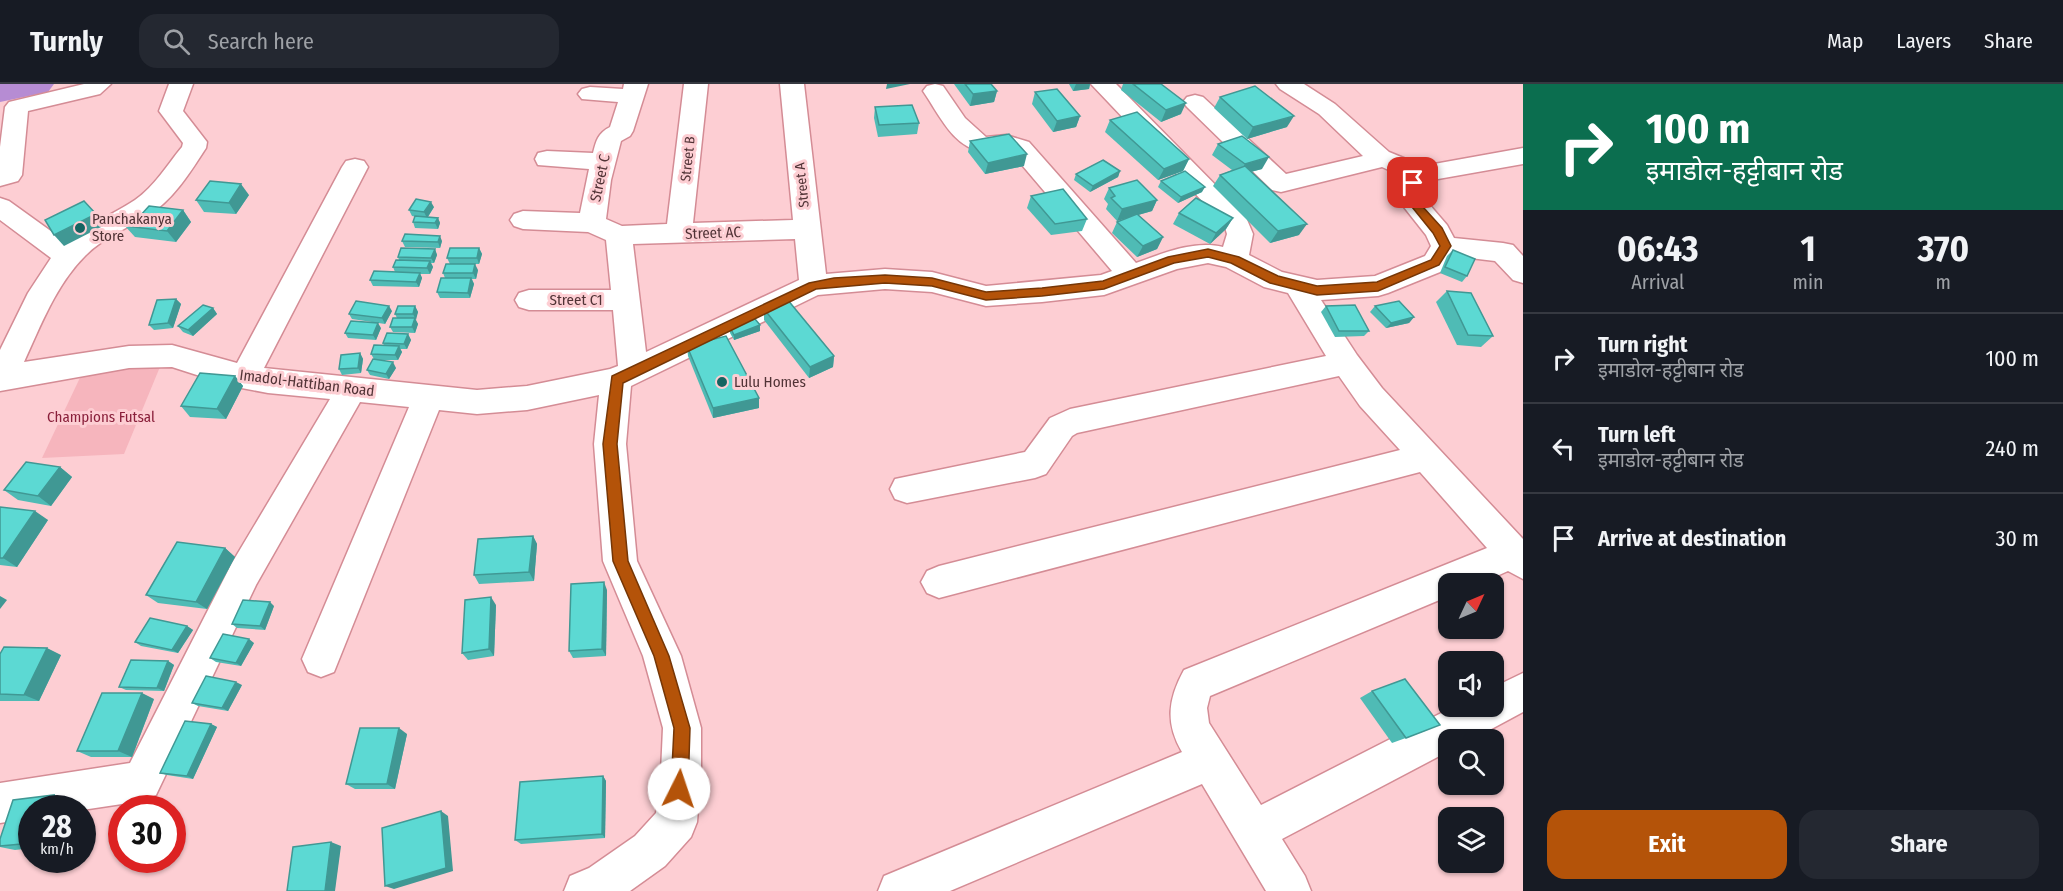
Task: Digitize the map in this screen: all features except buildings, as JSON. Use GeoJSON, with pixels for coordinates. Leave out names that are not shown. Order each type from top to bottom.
{"type":"FeatureCollection","features":[{"type":"Feature","properties":{"kind":"street"},"geometry":{"type":"LineString","coordinates":[[0,178],[9,174],[17,107],[92,88],[99,84]]}},
{"type":"Feature","properties":{"kind":"street"},"geometry":{"type":"LineString","coordinates":[[0,379],[38,303],[68,256],[78,246],[145,206],[161,191],[194,148],[195,141],[171,111],[182,84]]}},
{"type":"Feature","properties":{"kind":"street","name":"Street B"},"geometry":{"type":"LineString","coordinates":[[680,234],[696,84]]}},
{"type":"Feature","properties":{"kind":"street","name":"Street A"},"geometry":{"type":"LineString","coordinates":[[792,84],[813,285]]}},
{"type":"Feature","properties":{"kind":"street"},"geometry":{"type":"LineString","coordinates":[[1103,84],[1236,221],[1240,234],[1234,259]]}},
{"type":"Feature","properties":{"kind":"street"},"geometry":{"type":"LineString","coordinates":[[1288,84],[1327,109],[1382,159]]}},
{"type":"Feature","properties":{"kind":"street"},"geometry":{"type":"LineString","coordinates":[[590,94],[634,90]]}},
{"type":"Feature","properties":{"kind":"street","name":"Street C"},"geometry":{"type":"LineString","coordinates":[[619,236],[592,223],[596,182],[610,137],[621,130],[634,90]]}},
{"type":"Feature","properties":{"kind":"street"},"geometry":{"type":"LineString","coordinates":[[935,91],[967,136],[979,144],[1009,141],[1020,147],[1131,275]]}},
{"type":"Feature","properties":{"kind":"street"},"geometry":{"type":"LineString","coordinates":[[1194,102],[1281,184],[1382,159],[1424,176]]}},
{"type":"Feature","properties":{"kind":"street"},"geometry":{"type":"LineString","coordinates":[[572,134],[556,159],[602,162]]}},
{"type":"Feature","properties":{"kind":"street"},"geometry":{"type":"LineString","coordinates":[[1523,156],[1431,172],[1413,183],[1409,197],[1438,231],[1445,246],[1503,252],[1523,273]]}},
{"type":"Feature","properties":{"kind":"street"},"geometry":{"type":"LineString","coordinates":[[245,376],[356,166]]}},
{"type":"Feature","properties":{"kind":"street"},"geometry":{"type":"LineString","coordinates":[[0,207],[68,256]]}},
{"type":"Feature","properties":{"kind":"street"},"geometry":{"type":"LineString","coordinates":[[523,220],[592,223]]}},
{"type":"Feature","properties":{"kind":"street","name":"Street AC"},"geometry":{"type":"LineString","coordinates":[[619,236],[807,229]]}},
{"type":"Feature","properties":{"kind":"street"},"geometry":{"type":"LineString","coordinates":[[585,891],[603,884],[650,851],[676,822],[681,772],[682,728],[664,666],[620,561],[610,444],[625,375],[624,300],[619,236]]}},
{"type":"Feature","properties":{"kind":"street","name":"Imadol-Hattiban Road"},"geometry":{"type":"LineString","coordinates":[[0,379],[129,357],[172,356],[245,376],[352,389],[477,402],[527,398],[625,375],[813,285],[842,281],[932,282],[986,296],[1104,285],[1172,260],[1208,253],[1234,259],[1274,280],[1317,290],[1378,286],[1435,262],[1445,246]]}},
{"type":"Feature","properties":{"kind":"street"},"geometry":{"type":"LineString","coordinates":[[1290,891],[1187,719],[1188,699],[1197,684],[1518,558],[1371,397],[1346,363],[1297,285]]}},
{"type":"Feature","properties":{"kind":"street","name":"Street C1"},"geometry":{"type":"LineString","coordinates":[[529,300],[624,300]]}},
{"type":"Feature","properties":{"kind":"street"},"geometry":{"type":"LineString","coordinates":[[907,489],[1035,464],[1061,427],[1070,422],[1346,363]]}},
{"type":"Feature","properties":{"kind":"street"},"geometry":{"type":"LineString","coordinates":[[0,803],[142,781],[244,574],[352,389]]}},
{"type":"Feature","properties":{"kind":"street"},"geometry":{"type":"LineString","coordinates":[[321,659],[429,397]]}},
{"type":"Feature","properties":{"kind":"street"},"geometry":{"type":"LineString","coordinates":[[939,582],[1426,458]]}},
{"type":"Feature","properties":{"kind":"street"},"geometry":{"type":"LineString","coordinates":[[1254,831],[1523,692]]}},
{"type":"Feature","properties":{"kind":"street"},"geometry":{"type":"LineString","coordinates":[[899,891],[1211,760]]}},
{"type":"Feature","properties":{"kind":"green space","name":"Champions Futsal"},"geometry":{"type":"Polygon","coordinates":[[[162,362],[124,454],[42,458],[86,365],[162,362]]]}},
{"type":"Feature","properties":{"kind":"waterway"},"geometry":{"type":"LineString","coordinates":[[0,91],[35,84]]}},
{"type":"Feature","properties":{"kind":"place","name":"Panchakanya Store"},"geometry":{"type":"Point","coordinates":[80,228]}},
{"type":"Feature","properties":{"kind":"place","name":"Lulu Homes"},"geometry":{"type":"Point","coordinates":[722,382]}},
{"type":"Feature","properties":{"kind":"route"},"geometry":{"type":"LineString","coordinates":[[679,789],[682,728],[662,656],[620,561],[610,444],[616,380],[813,285],[834,282],[885,279],[932,282],[986,296],[1042,292],[1104,285],[1172,260],[1208,253],[1234,259],[1274,280],[1317,290],[1378,286],[1435,262],[1445,246],[1438,231],[1409,197],[1413,183]]}}]}
